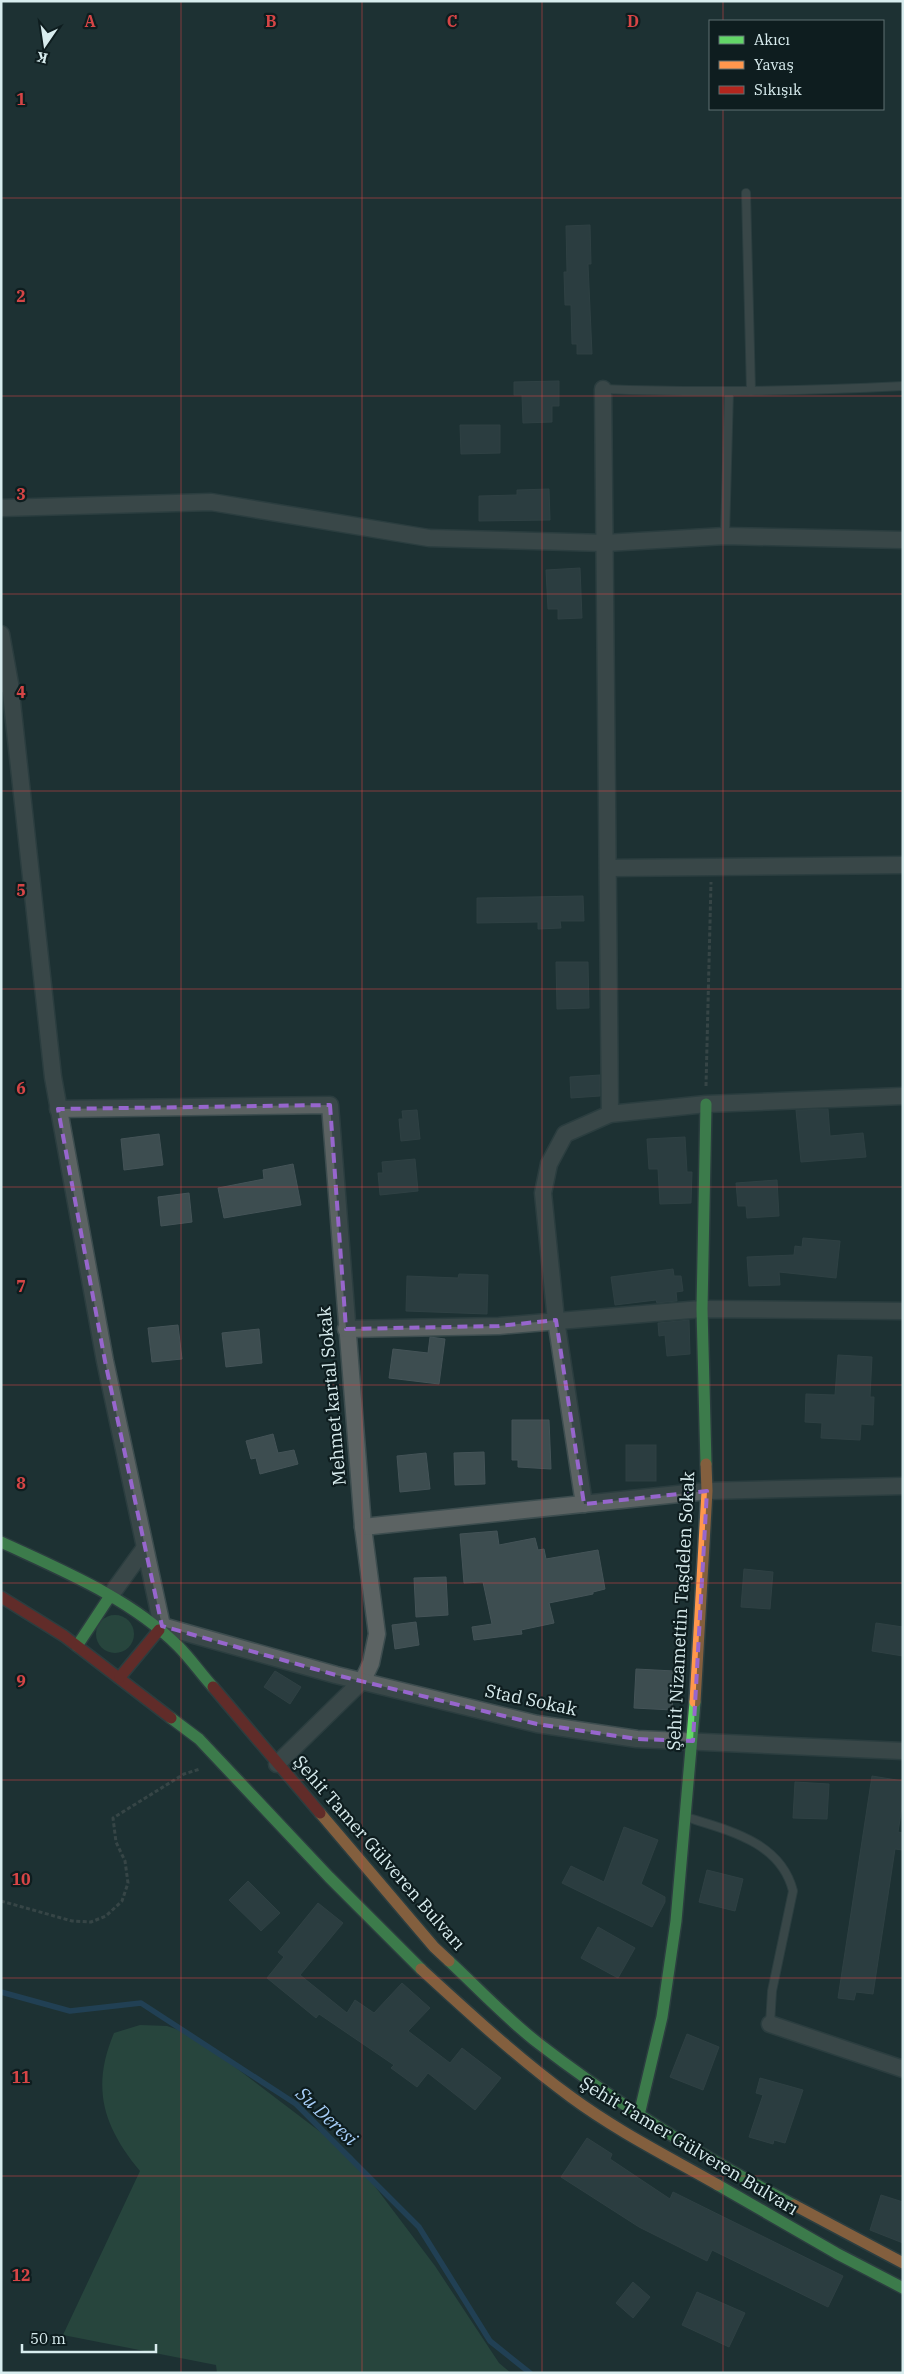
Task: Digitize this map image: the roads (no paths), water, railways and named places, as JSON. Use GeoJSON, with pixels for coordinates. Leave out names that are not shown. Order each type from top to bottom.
{"type":"FeatureCollection","features":[{"type":"Feature","properties":{"kind":"main road","name":"Şehit Nizamettin Taşdelen Sokak"},"geometry":{"type":"LineString","coordinates":[[639,2115],[662,2017],[676,1922],[693,1741],[707,1491],[702,1309],[706,1104]]}},
{"type":"Feature","properties":{"kind":"main road","name":"Şehit Tamer Gülveren Bulvarı"},"geometry":{"type":"LineString","coordinates":[[1,1542],[110,1596],[160,1628],[178,1646],[434,1947],[537,2042],[639,2115],[732,2172],[903,2263]]}},
{"type":"Feature","properties":{"kind":"main road"},"geometry":{"type":"LineString","coordinates":[[77,1646],[110,1596]]}},
{"type":"Feature","properties":{"kind":"main road","name":"Şehit Tamer Gülveren Bulvarı"},"geometry":{"type":"LineString","coordinates":[[1,1597],[77,1646],[199,1739],[329,1877],[413,1962],[466,2010],[571,2097],[650,2147],[836,2253],[903,2288]]}},
{"type":"Feature","properties":{"kind":"main road"},"geometry":{"type":"LineString","coordinates":[[120,1677],[160,1628]]}},
{"type":"Feature","properties":{"kind":"street"},"geometry":{"type":"LineString","coordinates":[[603,389],[610,1114]]}},
{"type":"Feature","properties":{"kind":"street"},"geometry":{"type":"LineString","coordinates":[[1,508],[211,502],[429,538],[605,543],[725,536],[903,540]]}},
{"type":"Feature","properties":{"kind":"street"},"geometry":{"type":"LineString","coordinates":[[1,634],[58,1109],[105,1361],[160,1628]]}},
{"type":"Feature","properties":{"kind":"street"},"geometry":{"type":"LineString","coordinates":[[608,868],[903,866]]}},
{"type":"Feature","properties":{"kind":"street"},"geometry":{"type":"LineString","coordinates":[[584,1504],[556,1320],[544,1193],[549,1164],[565,1134],[610,1114],[706,1104],[903,1096]]}},
{"type":"Feature","properties":{"kind":"street","name":"Mehmet kartal Sokak"},"geometry":{"type":"LineString","coordinates":[[58,1109],[330,1104],[346,1329],[363,1527],[377,1634],[371,1663],[363,1680]]}},
{"type":"Feature","properties":{"kind":"street"},"geometry":{"type":"LineString","coordinates":[[346,1329],[499,1326],[702,1309],[903,1311]]}},
{"type":"Feature","properties":{"kind":"street"},"geometry":{"type":"LineString","coordinates":[[363,1527],[707,1491],[903,1486]]}},
{"type":"Feature","properties":{"kind":"street"},"geometry":{"type":"LineString","coordinates":[[110,1596],[144,1549]]}},
{"type":"Feature","properties":{"kind":"street","name":"Stad Sokak"},"geometry":{"type":"LineString","coordinates":[[160,1628],[537,1724],[638,1739],[903,1751]]}},
{"type":"Feature","properties":{"kind":"street"},"geometry":{"type":"LineString","coordinates":[[277,1764],[363,1680]]}},
{"type":"Feature","properties":{"kind":"street"},"geometry":{"type":"LineString","coordinates":[[770,2024],[903,2069]]}},
{"type":"Feature","properties":{"kind":"lane"},"geometry":{"type":"LineString","coordinates":[[746,192],[750,391]]}},
{"type":"Feature","properties":{"kind":"lane"},"geometry":{"type":"LineString","coordinates":[[603,389],[750,391],[903,386]]}},
{"type":"Feature","properties":{"kind":"lane"},"geometry":{"type":"LineString","coordinates":[[725,536],[730,391]]}},
{"type":"Feature","properties":{"kind":"lane"},"geometry":{"type":"LineString","coordinates":[[685,1816],[732,1831],[771,1852],[789,1878],[793,1891],[772,1991],[770,2024]]}},
{"type":"Feature","properties":{"kind":"waterway","name":"Su Deresi"},"geometry":{"type":"LineString","coordinates":[[1,1992],[70,2011],[141,2003],[296,2104],[419,2227],[490,2341],[530,2373]]}}]}
